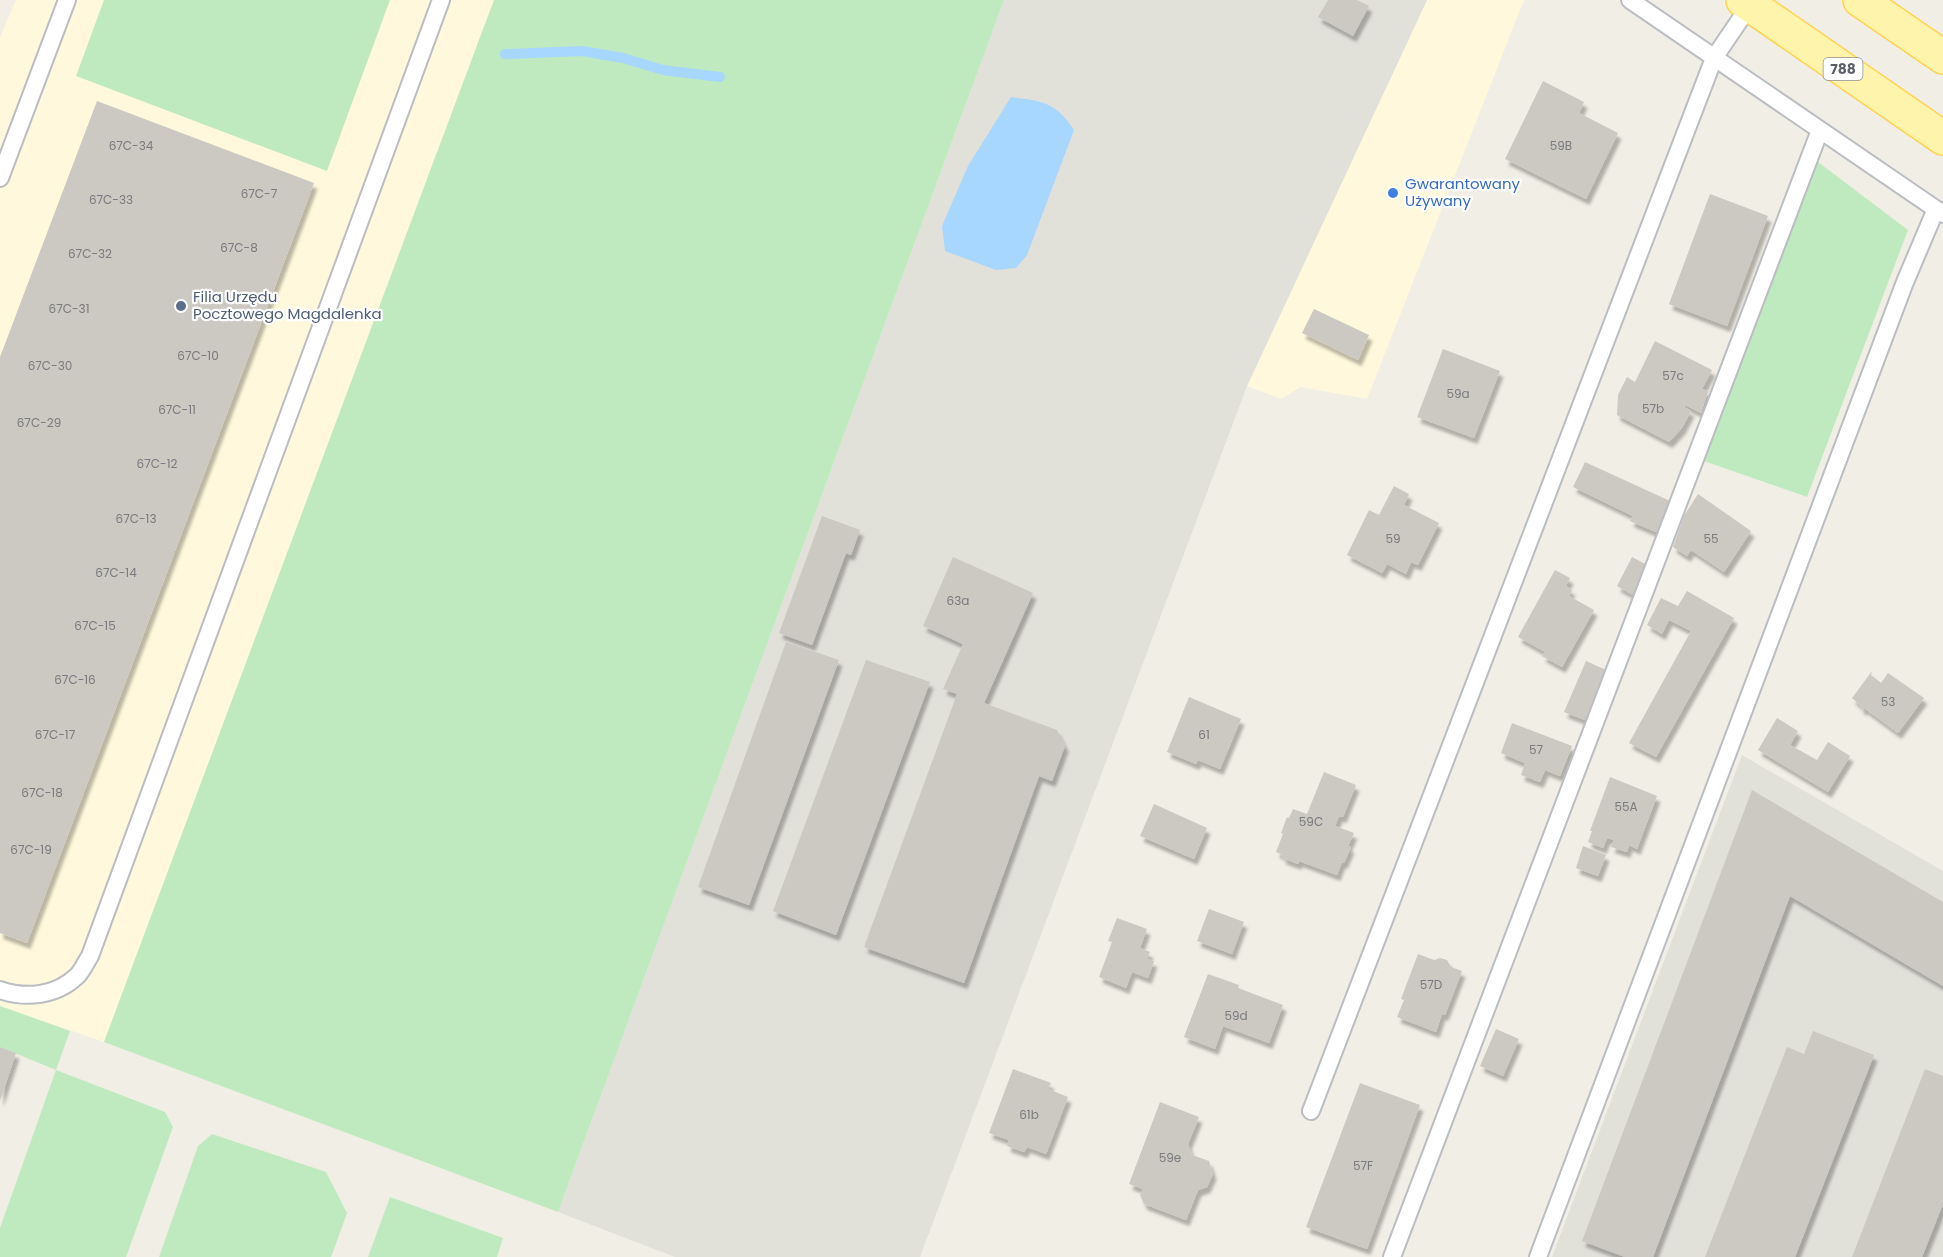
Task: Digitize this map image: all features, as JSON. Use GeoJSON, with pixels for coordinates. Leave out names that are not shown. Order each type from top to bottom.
{"type":"FeatureCollection","features":[{"type":"Feature","properties":{"kind":"main road"},"geometry":{"type":"LineString","coordinates":[[1860,0],[1943,57]]}},
{"type":"Feature","properties":{"kind":"main road","name":"788"},"geometry":{"type":"LineString","coordinates":[[1746,2],[1943,138]]}},
{"type":"Feature","properties":{"kind":"lane"},"geometry":{"type":"LineString","coordinates":[[0,178],[67,0]]}},
{"type":"Feature","properties":{"kind":"lane"},"geometry":{"type":"LineString","coordinates":[[0,990],[29,995],[48,993],[62,988],[79,975],[90,956],[441,0]]}},
{"type":"Feature","properties":{"kind":"lane"},"geometry":{"type":"LineString","coordinates":[[1538,1257],[1905,282],[1940,212],[1630,0]]}},
{"type":"Feature","properties":{"kind":"lane"},"geometry":{"type":"LineString","coordinates":[[1311,1111],[1714,58],[1746,2]]}},
{"type":"Feature","properties":{"kind":"lane"},"geometry":{"type":"LineString","coordinates":[[1392,1257],[1820,130]]}},
{"type":"Feature","properties":{"kind":"shaded area"},"geometry":{"type":"Polygon","coordinates":[[[16,0],[494,0],[104,1042],[0,1006],[0,37],[16,0]]]}},
{"type":"Feature","properties":{"kind":"shaded area"},"geometry":{"type":"Polygon","coordinates":[[[1004,0],[1427,0],[1247,386],[920,1257],[675,1257],[558,1212],[1004,0]]]}},
{"type":"Feature","properties":{"kind":"shaded area","name":"Gwarantowany Używany"},"geometry":{"type":"Polygon","coordinates":[[[1427,0],[1524,0],[1367,399],[1301,387],[1281,399],[1247,386],[1427,0]]]}},
{"type":"Feature","properties":{"kind":"shaded area"},"geometry":{"type":"Polygon","coordinates":[[[1742,755],[1943,871],[1943,1257],[1552,1257],[1742,755]]]}},
{"type":"Feature","properties":{"kind":"green space"},"geometry":{"type":"Polygon","coordinates":[[[104,0],[390,0],[327,171],[76,76],[104,0]]]}},
{"type":"Feature","properties":{"kind":"green space"},"geometry":{"type":"Polygon","coordinates":[[[494,0],[1004,0],[558,1212],[104,1042],[494,0]]]}},
{"type":"Feature","properties":{"kind":"green space"},"geometry":{"type":"Polygon","coordinates":[[[1818,162],[1908,230],[1807,497],[1704,461],[1818,162]]]}},
{"type":"Feature","properties":{"kind":"green space"},"geometry":{"type":"Polygon","coordinates":[[[0,1006],[70,1031],[56,1070],[0,1047],[0,1006]]]}},
{"type":"Feature","properties":{"kind":"green space"},"geometry":{"type":"Polygon","coordinates":[[[56,1070],[165,1112],[173,1127],[126,1257],[0,1257],[0,1228],[56,1070]]]}},
{"type":"Feature","properties":{"kind":"green space"},"geometry":{"type":"Polygon","coordinates":[[[212,1134],[326,1172],[347,1213],[331,1257],[159,1257],[198,1146],[212,1134]]]}},
{"type":"Feature","properties":{"kind":"green space"},"geometry":{"type":"Polygon","coordinates":[[[390,1197],[503,1238],[497,1257],[368,1257],[390,1197]]]}},
{"type":"Feature","properties":{"kind":"water"},"geometry":{"type":"Polygon","coordinates":[[[1011,97],[1047,104],[1061,114],[1074,130],[1027,255],[1016,268],[996,270],[945,251],[942,226],[968,166],[1011,97]]]}},
{"type":"Feature","properties":{"kind":"building"},"geometry":{"type":"Polygon","coordinates":[[[1328,0],[1357,0],[1369,6],[1353,36],[1318,17],[1328,0]]]}},
{"type":"Feature","properties":{"kind":"building"},"geometry":{"type":"Polygon","coordinates":[[[1543,81],[1584,102],[1579,113],[1618,133],[1586,199],[1505,159],[1543,81]]]}},
{"type":"Feature","properties":{"kind":"building"},"geometry":{"type":"Polygon","coordinates":[[[97,101],[314,183],[27,943],[0,933],[0,357],[97,101]]]}},
{"type":"Feature","properties":{"kind":"building"},"geometry":{"type":"Polygon","coordinates":[[[1710,194],[1768,216],[1727,326],[1669,304],[1710,194]]]}},
{"type":"Feature","properties":{"kind":"building"},"geometry":{"type":"Polygon","coordinates":[[[1314,309],[1369,335],[1358,360],[1302,333],[1314,309]]]}},
{"type":"Feature","properties":{"kind":"building"},"geometry":{"type":"Polygon","coordinates":[[[1655,341],[1712,370],[1702,389],[1708,391],[1701,413],[1685,405],[1684,407],[1691,411],[1682,428],[1669,442],[1617,415],[1618,395],[1627,377],[1635,382],[1655,341]]]}},
{"type":"Feature","properties":{"kind":"building"},"geometry":{"type":"Polygon","coordinates":[[[1443,349],[1500,371],[1474,438],[1417,417],[1443,349]]]}},
{"type":"Feature","properties":{"kind":"building"},"geometry":{"type":"Polygon","coordinates":[[[1585,462],[1670,501],[1656,532],[1630,521],[1633,516],[1573,487],[1585,462]]]}},
{"type":"Feature","properties":{"kind":"building"},"geometry":{"type":"Polygon","coordinates":[[[1394,486],[1409,494],[1404,505],[1439,523],[1418,565],[1411,562],[1406,574],[1387,564],[1382,573],[1347,555],[1369,510],[1379,515],[1394,486]]]}},
{"type":"Feature","properties":{"kind":"building"},"geometry":{"type":"Polygon","coordinates":[[[1698,494],[1751,531],[1724,572],[1691,550],[1687,556],[1673,547],[1684,516],[1698,494]]]}},
{"type":"Feature","properties":{"kind":"building"},"geometry":{"type":"Polygon","coordinates":[[[822,516],[860,530],[851,555],[846,553],[812,645],[779,633],[822,516]]]}},
{"type":"Feature","properties":{"kind":"building"},"geometry":{"type":"Polygon","coordinates":[[[953,557],[1033,593],[984,703],[1057,730],[1065,746],[1052,781],[1039,776],[964,983],[864,947],[957,694],[943,689],[963,644],[923,626],[953,557]]]}},
{"type":"Feature","properties":{"kind":"building"},"geometry":{"type":"Polygon","coordinates":[[[1632,557],[1649,566],[1633,595],[1617,586],[1632,557]]]}},
{"type":"Feature","properties":{"kind":"building"},"geometry":{"type":"Polygon","coordinates":[[[1555,570],[1570,578],[1566,586],[1572,590],[1569,596],[1594,610],[1562,667],[1542,656],[1545,652],[1518,637],[1555,570]]]}},
{"type":"Feature","properties":{"kind":"building"},"geometry":{"type":"Polygon","coordinates":[[[1687,591],[1734,618],[1656,757],[1629,743],[1691,631],[1669,620],[1662,634],[1647,625],[1661,598],[1678,606],[1687,591]]]}},
{"type":"Feature","properties":{"kind":"building"},"geometry":{"type":"Polygon","coordinates":[[[786,642],[839,660],[749,905],[698,887],[786,642]]]}},
{"type":"Feature","properties":{"kind":"building"},"geometry":{"type":"Polygon","coordinates":[[[866,660],[930,682],[836,935],[773,911],[866,660]]]}},
{"type":"Feature","properties":{"kind":"building"},"geometry":{"type":"Polygon","coordinates":[[[1586,661],[1606,670],[1585,720],[1564,712],[1586,661]]]}},
{"type":"Feature","properties":{"kind":"building"},"geometry":{"type":"Polygon","coordinates":[[[1872,671],[1871,675],[1881,683],[1888,673],[1924,698],[1898,733],[1864,708],[1863,710],[1860,708],[1861,706],[1852,698],[1872,671]]]}},
{"type":"Feature","properties":{"kind":"building"},"geometry":{"type":"Polygon","coordinates":[[[1189,697],[1241,719],[1220,769],[1198,760],[1196,764],[1167,752],[1189,697]]]}},
{"type":"Feature","properties":{"kind":"building"},"geometry":{"type":"Polygon","coordinates":[[[1777,718],[1798,731],[1790,745],[1817,760],[1828,742],[1850,756],[1828,792],[1758,750],[1777,718]]]}},
{"type":"Feature","properties":{"kind":"building"},"geometry":{"type":"Polygon","coordinates":[[[1512,723],[1572,746],[1560,776],[1545,770],[1540,782],[1521,775],[1525,763],[1501,753],[1512,723]]]}},
{"type":"Feature","properties":{"kind":"building"},"geometry":{"type":"Polygon","coordinates":[[[1324,772],[1356,785],[1343,817],[1339,816],[1335,826],[1354,833],[1348,846],[1351,847],[1337,875],[1299,861],[1298,864],[1282,858],[1283,855],[1276,852],[1287,817],[1289,818],[1293,809],[1307,814],[1324,772]]]}},
{"type":"Feature","properties":{"kind":"building"},"geometry":{"type":"Polygon","coordinates":[[[1610,777],[1657,796],[1637,849],[1629,845],[1627,852],[1611,847],[1614,840],[1607,838],[1603,848],[1588,842],[1610,777]]]}},
{"type":"Feature","properties":{"kind":"building"},"geometry":{"type":"Polygon","coordinates":[[[1752,790],[1943,902],[1943,986],[1790,896],[1653,1257],[1625,1257],[1582,1241],[1752,790]]]}},
{"type":"Feature","properties":{"kind":"building"},"geometry":{"type":"Polygon","coordinates":[[[1154,804],[1207,828],[1194,859],[1140,836],[1154,804]]]}},
{"type":"Feature","properties":{"kind":"building"},"geometry":{"type":"Polygon","coordinates":[[[1583,846],[1606,855],[1598,876],[1576,868],[1583,846]]]}},
{"type":"Feature","properties":{"kind":"building"},"geometry":{"type":"Polygon","coordinates":[[[1209,909],[1244,922],[1232,954],[1197,941],[1209,909]]]}},
{"type":"Feature","properties":{"kind":"building"},"geometry":{"type":"Polygon","coordinates":[[[1117,918],[1147,929],[1140,948],[1150,952],[1147,959],[1154,961],[1148,978],[1132,972],[1126,988],[1099,977],[1112,942],[1108,941],[1117,918]]]}},
{"type":"Feature","properties":{"kind":"building"},"geometry":{"type":"Polygon","coordinates":[[[1418,954],[1434,960],[1440,958],[1447,960],[1451,967],[1462,971],[1436,1032],[1397,1017],[1404,1000],[1401,999],[1418,954]]]}},
{"type":"Feature","properties":{"kind":"building"},"geometry":{"type":"Polygon","coordinates":[[[1208,974],[1283,1005],[1269,1043],[1223,1026],[1215,1049],[1184,1037],[1208,974]]]}},
{"type":"Feature","properties":{"kind":"building"},"geometry":{"type":"Polygon","coordinates":[[[1496,1029],[1519,1039],[1503,1076],[1480,1066],[1496,1029]]]}},
{"type":"Feature","properties":{"kind":"building"},"geometry":{"type":"Polygon","coordinates":[[[1813,1031],[1874,1055],[1795,1257],[1705,1257],[1787,1047],[1804,1054],[1813,1031]]]}},
{"type":"Feature","properties":{"kind":"building"},"geometry":{"type":"Polygon","coordinates":[[[0,1047],[16,1053],[0,1101],[0,1047]]]}},
{"type":"Feature","properties":{"kind":"building"},"geometry":{"type":"Polygon","coordinates":[[[1013,1069],[1051,1083],[1048,1089],[1068,1097],[1046,1154],[1027,1147],[1024,1152],[1007,1146],[1009,1140],[989,1133],[1013,1069]]]}},
{"type":"Feature","properties":{"kind":"building"},"geometry":{"type":"Polygon","coordinates":[[[1925,1069],[1943,1076],[1943,1204],[1922,1257],[1852,1257],[1925,1069]]]}},
{"type":"Feature","properties":{"kind":"building"},"geometry":{"type":"Polygon","coordinates":[[[1360,1083],[1420,1105],[1367,1249],[1306,1227],[1360,1083]]]}},
{"type":"Feature","properties":{"kind":"building"},"geometry":{"type":"Polygon","coordinates":[[[1160,1102],[1199,1117],[1188,1144],[1192,1155],[1209,1161],[1213,1174],[1207,1187],[1198,1190],[1186,1220],[1144,1204],[1140,1195],[1143,1189],[1129,1184],[1160,1102]]]}},
{"type":"Feature","properties":{"kind":"waterway"},"geometry":{"type":"LineString","coordinates":[[505,54],[582,51],[623,58],[663,70],[720,77]]}},
{"type":"Feature","properties":{"kind":"place","name":"Gwarantowany Używany"},"geometry":{"type":"Point","coordinates":[1393,193]}},
{"type":"Feature","properties":{"kind":"place","name":"Filia Urzędu Pocztowego Magdalenka"},"geometry":{"type":"Point","coordinates":[181,306]}}]}
